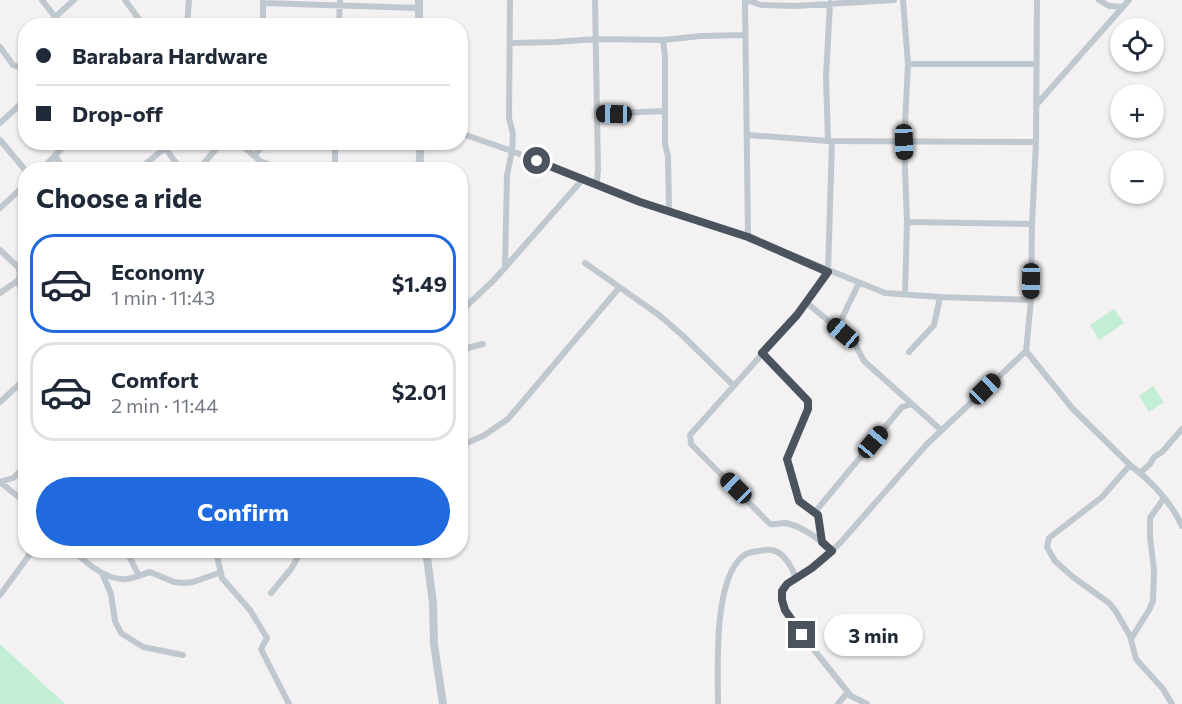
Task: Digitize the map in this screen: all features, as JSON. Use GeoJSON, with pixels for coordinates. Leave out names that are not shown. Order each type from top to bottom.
{"type":"FeatureCollection","features":[{"type":"Feature","properties":{"kind":"street"},"geometry":{"type":"LineString","coordinates":[[42,0],[55,16],[74,0]]}},
{"type":"Feature","properties":{"kind":"street"},"geometry":{"type":"LineString","coordinates":[[125,0],[138,18]]}},
{"type":"Feature","properties":{"kind":"street"},"geometry":{"type":"LineString","coordinates":[[187,18],[189,0]]}},
{"type":"Feature","properties":{"kind":"street"},"geometry":{"type":"LineString","coordinates":[[505,267],[507,190],[513,134],[509,118],[510,0]]}},
{"type":"Feature","properties":{"kind":"street"},"geometry":{"type":"LineString","coordinates":[[594,183],[598,177],[595,0]]}},
{"type":"Feature","properties":{"kind":"street"},"geometry":{"type":"LineString","coordinates":[[748,237],[744,35],[746,0],[760,5],[795,6],[894,0]]}},
{"type":"Feature","properties":{"kind":"street"},"geometry":{"type":"LineString","coordinates":[[903,0],[908,64],[904,142],[907,222],[906,294]]}},
{"type":"Feature","properties":{"kind":"street"},"geometry":{"type":"LineString","coordinates":[[867,704],[854,698],[848,692],[802,635],[785,610],[782,591],[787,584],[819,563],[832,551],[941,430],[1026,351],[1031,300],[1038,104],[1036,0]]}},
{"type":"Feature","properties":{"kind":"street"},"geometry":{"type":"LineString","coordinates":[[1099,0],[1109,6],[1123,7]]}},
{"type":"Feature","properties":{"kind":"street"},"geometry":{"type":"LineString","coordinates":[[1038,104],[1129,0]]}},
{"type":"Feature","properties":{"kind":"street"},"geometry":{"type":"LineString","coordinates":[[263,18],[263,2],[419,4]]}},
{"type":"Feature","properties":{"kind":"street"},"geometry":{"type":"LineString","coordinates":[[339,18],[340,3]]}},
{"type":"Feature","properties":{"kind":"street"},"geometry":{"type":"LineString","coordinates":[[830,3],[826,76],[830,141],[828,272],[807,303],[690,435],[691,444],[770,524],[789,525],[808,532],[832,551]]}},
{"type":"Feature","properties":{"kind":"street"},"geometry":{"type":"LineString","coordinates":[[745,17],[760,5]]}},
{"type":"Feature","properties":{"kind":"street"},"geometry":{"type":"LineString","coordinates":[[511,43],[597,39],[663,40],[744,35]]}},
{"type":"Feature","properties":{"kind":"street"},"geometry":{"type":"LineString","coordinates":[[663,40],[669,210]]}},
{"type":"Feature","properties":{"kind":"street"},"geometry":{"type":"LineString","coordinates":[[0,48],[13,65],[18,67]]}},
{"type":"Feature","properties":{"kind":"street"},"geometry":{"type":"LineString","coordinates":[[908,64],[1036,64]]}},
{"type":"Feature","properties":{"kind":"street"},"geometry":{"type":"LineString","coordinates":[[0,123],[18,106]]}},
{"type":"Feature","properties":{"kind":"street"},"geometry":{"type":"LineString","coordinates":[[597,114],[665,111]]}},
{"type":"Feature","properties":{"kind":"street"},"geometry":{"type":"LineString","coordinates":[[747,135],[830,141],[1036,142]]}},
{"type":"Feature","properties":{"kind":"street"},"geometry":{"type":"LineString","coordinates":[[468,136],[640,202],[748,237],[828,272],[885,293],[1031,300]]}},
{"type":"Feature","properties":{"kind":"street"},"geometry":{"type":"LineString","coordinates":[[0,140],[18,162]]}},
{"type":"Feature","properties":{"kind":"street"},"geometry":{"type":"LineString","coordinates":[[49,162],[61,150]]}},
{"type":"Feature","properties":{"kind":"street"},"geometry":{"type":"LineString","coordinates":[[146,162],[158,150]]}},
{"type":"Feature","properties":{"kind":"street"},"geometry":{"type":"LineString","coordinates":[[205,162],[215,150]]}},
{"type":"Feature","properties":{"kind":"street"},"geometry":{"type":"LineString","coordinates":[[247,150],[263,162]]}},
{"type":"Feature","properties":{"kind":"street"},"geometry":{"type":"LineString","coordinates":[[254,156],[259,150]]}},
{"type":"Feature","properties":{"kind":"street"},"geometry":{"type":"LineString","coordinates":[[55,156],[59,162]]}},
{"type":"Feature","properties":{"kind":"street"},"geometry":{"type":"LineString","coordinates":[[468,305],[583,179]]}},
{"type":"Feature","properties":{"kind":"street"},"geometry":{"type":"LineString","coordinates":[[0,208],[18,191]]}},
{"type":"Feature","properties":{"kind":"street"},"geometry":{"type":"LineString","coordinates":[[907,222],[1032,224]]}},
{"type":"Feature","properties":{"kind":"street"},"geometry":{"type":"LineString","coordinates":[[0,250],[18,267]]}},
{"type":"Feature","properties":{"kind":"street"},"geometry":{"type":"LineString","coordinates":[[585,263],[659,315],[733,385]]}},
{"type":"Feature","properties":{"kind":"street"},"geometry":{"type":"LineString","coordinates":[[0,293],[18,281]]}},
{"type":"Feature","properties":{"kind":"street"},"geometry":{"type":"LineString","coordinates":[[843,333],[841,320],[859,283]]}},
{"type":"Feature","properties":{"kind":"street"},"geometry":{"type":"LineString","coordinates":[[468,443],[483,436],[508,419],[619,288]]}},
{"type":"Feature","properties":{"kind":"street"},"geometry":{"type":"LineString","coordinates":[[909,352],[933,325],[939,297]]}},
{"type":"Feature","properties":{"kind":"street"},"geometry":{"type":"LineString","coordinates":[[807,303],[855,344],[864,361],[941,430]]}},
{"type":"Feature","properties":{"kind":"street"},"geometry":{"type":"LineString","coordinates":[[468,349],[483,344]]}},
{"type":"Feature","properties":{"kind":"street"},"geometry":{"type":"LineString","coordinates":[[1026,351],[1072,408],[1164,498],[1182,526]]}},
{"type":"Feature","properties":{"kind":"street"},"geometry":{"type":"LineString","coordinates":[[762,353],[808,401],[808,409],[787,459],[799,501],[815,512],[818,518],[822,542]]}},
{"type":"Feature","properties":{"kind":"street"},"geometry":{"type":"LineString","coordinates":[[0,402],[18,385]]}},
{"type":"Feature","properties":{"kind":"street"},"geometry":{"type":"LineString","coordinates":[[815,512],[902,408],[912,404]]}},
{"type":"Feature","properties":{"kind":"street"},"geometry":{"type":"LineString","coordinates":[[1140,473],[1182,429]]}},
{"type":"Feature","properties":{"kind":"street"},"geometry":{"type":"LineString","coordinates":[[1130,465],[1102,497],[1049,538],[1047,547],[1055,561],[1115,610],[1131,639],[1136,659],[1163,689],[1172,704]]}},
{"type":"Feature","properties":{"kind":"street"},"geometry":{"type":"LineString","coordinates":[[0,482],[13,478],[18,473]]}},
{"type":"Feature","properties":{"kind":"street"},"geometry":{"type":"LineString","coordinates":[[12,492],[13,478]]}},
{"type":"Feature","properties":{"kind":"street"},"geometry":{"type":"LineString","coordinates":[[0,482],[18,497]]}},
{"type":"Feature","properties":{"kind":"street"},"geometry":{"type":"LineString","coordinates":[[1131,639],[1153,601],[1154,570],[1150,518],[1164,498]]}},
{"type":"Feature","properties":{"kind":"street"},"geometry":{"type":"LineString","coordinates":[[718,704],[717,641],[724,593],[729,576],[742,557],[751,552],[771,549],[776,550],[786,560],[796,578]]}},
{"type":"Feature","properties":{"kind":"street"},"geometry":{"type":"LineString","coordinates":[[0,595],[27,558]]}},
{"type":"Feature","properties":{"kind":"street"},"geometry":{"type":"LineString","coordinates":[[83,558],[102,573],[127,579],[150,572],[174,582],[184,583],[219,573]]}},
{"type":"Feature","properties":{"kind":"street"},"geometry":{"type":"LineString","coordinates":[[130,558],[139,576]]}},
{"type":"Feature","properties":{"kind":"street"},"geometry":{"type":"LineString","coordinates":[[217,558],[219,573],[250,610],[265,636],[267,641],[261,649],[289,704]]}},
{"type":"Feature","properties":{"kind":"street"},"geometry":{"type":"LineString","coordinates":[[271,593],[297,558]]}},
{"type":"Feature","properties":{"kind":"street"},"geometry":{"type":"LineString","coordinates":[[427,558],[433,603],[434,644],[443,704]]}},
{"type":"Feature","properties":{"kind":"street"},"geometry":{"type":"LineString","coordinates":[[102,573],[111,594],[115,621],[121,633],[150,649],[183,655]]}},
{"type":"Feature","properties":{"kind":"street"},"geometry":{"type":"LineString","coordinates":[[838,704],[848,692]]}},
{"type":"Feature","properties":{"kind":"green space"},"geometry":{"type":"Polygon","coordinates":[[[1114,309],[1124,323],[1099,340],[1090,325],[1114,309]]]}},
{"type":"Feature","properties":{"kind":"green space"},"geometry":{"type":"Polygon","coordinates":[[[1153,386],[1164,402],[1149,412],[1139,396],[1153,386]]]}},
{"type":"Feature","properties":{"kind":"green space"},"geometry":{"type":"Polygon","coordinates":[[[0,644],[65,704],[0,704],[0,644]]]}},
{"type":"Feature","properties":{"kind":"route"},"geometry":{"type":"LineString","coordinates":[[537,161],[640,202],[748,237],[828,272],[807,303],[762,353],[808,401],[808,409],[787,459],[798,500],[818,515],[822,542],[832,551],[819,563],[787,584],[782,591],[785,610],[802,635]]}}]}
